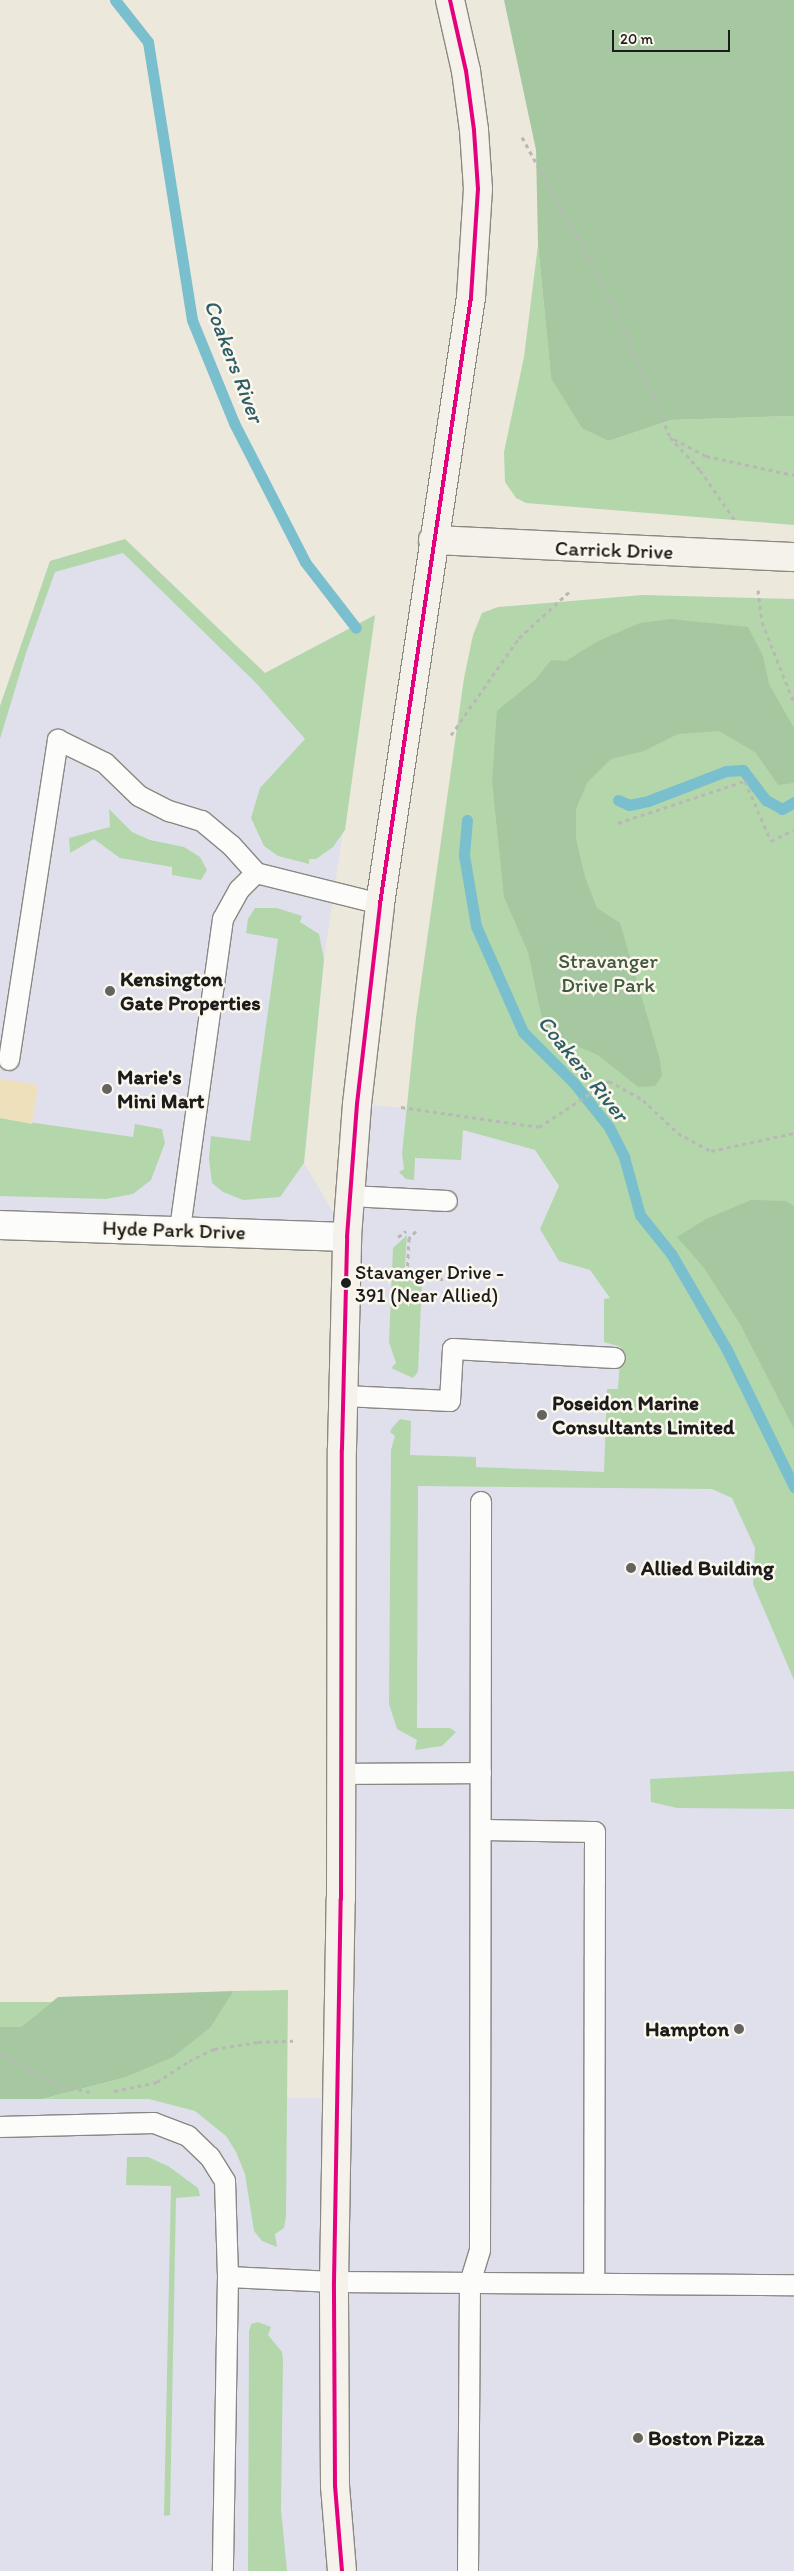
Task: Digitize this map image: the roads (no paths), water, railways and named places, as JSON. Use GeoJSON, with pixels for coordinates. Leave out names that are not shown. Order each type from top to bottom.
{"type":"FeatureCollection","features":[{"type":"Feature","properties":{"kind":"street"},"geometry":{"type":"LineString","coordinates":[[342,2571],[335,2486],[334,2282],[347,1237],[357,1104],[380,904],[433,540],[465,350],[478,189],[466,72],[450,0]]}},
{"type":"Feature","properties":{"kind":"street","name":"Carrick Drive"},"geometry":{"type":"LineString","coordinates":[[433,540],[794,557]]}},
{"type":"Feature","properties":{"kind":"street","name":"Hyde Park Drive"},"geometry":{"type":"LineString","coordinates":[[0,1225],[180,1229],[347,1237]]}},
{"type":"Feature","properties":{"kind":"lane"},"geometry":{"type":"LineString","coordinates":[[9,1060],[58,740],[105,763],[139,796],[169,811],[202,821],[230,845],[256,873],[380,904]]}},
{"type":"Feature","properties":{"kind":"lane"},"geometry":{"type":"LineString","coordinates":[[180,1229],[223,919],[239,890],[256,873]]}},
{"type":"Feature","properties":{"kind":"lane"},"geometry":{"type":"LineString","coordinates":[[350,1196],[448,1201]]}},
{"type":"Feature","properties":{"kind":"lane"},"geometry":{"type":"LineString","coordinates":[[344,1396],[450,1400],[453,1349],[615,1358]]}},
{"type":"Feature","properties":{"kind":"lane"},"geometry":{"type":"LineString","coordinates":[[468,2571],[470,2283],[480,2250],[480,1502]]}},
{"type":"Feature","properties":{"kind":"lane"},"geometry":{"type":"LineString","coordinates":[[340,1774],[481,1773]]}},
{"type":"Feature","properties":{"kind":"lane"},"geometry":{"type":"LineString","coordinates":[[481,1830],[595,1832],[594,2283]]}},
{"type":"Feature","properties":{"kind":"lane"},"geometry":{"type":"LineString","coordinates":[[0,2127],[154,2123],[188,2136],[210,2157],[225,2181],[228,2277],[223,2571]]}},
{"type":"Feature","properties":{"kind":"lane"},"geometry":{"type":"LineString","coordinates":[[228,2277],[334,2282],[794,2285]]}},
{"type":"Feature","properties":{"kind":"waterway","name":"Coakers River"},"geometry":{"type":"LineString","coordinates":[[115,0],[148,42],[192,320],[234,423],[305,562],[356,628]]}},
{"type":"Feature","properties":{"kind":"waterway"},"geometry":{"type":"LineString","coordinates":[[618,800],[629,805],[648,801],[726,771],[743,770],[766,800],[782,809],[794,802]]}},
{"type":"Feature","properties":{"kind":"waterway","name":"Coakers River"},"geometry":{"type":"LineString","coordinates":[[467,820],[464,855],[476,926],[523,1032],[574,1083],[609,1127],[624,1157],[640,1215],[672,1255],[727,1350],[794,1487]]}},
{"type":"Feature","properties":{"kind":"place","name":"Kensington Gate Properties"},"geometry":{"type":"Point","coordinates":[110,991]}},
{"type":"Feature","properties":{"kind":"place","name":"Marie's Mini Mart"},"geometry":{"type":"Point","coordinates":[107,1089]}},
{"type":"Feature","properties":{"kind":"place","name":"Stavanger Drive - 391 (Near Allied)"},"geometry":{"type":"Point","coordinates":[346,1283]}},
{"type":"Feature","properties":{"kind":"place","name":"Poseidon Marine Consultants Limited"},"geometry":{"type":"Point","coordinates":[542,1415]}},
{"type":"Feature","properties":{"kind":"place","name":"Allied Building"},"geometry":{"type":"Point","coordinates":[631,1568]}},
{"type":"Feature","properties":{"kind":"place","name":"Hampton"},"geometry":{"type":"Point","coordinates":[739,2029]}},
{"type":"Feature","properties":{"kind":"place","name":"Boston Pizza"},"geometry":{"type":"Point","coordinates":[638,2438]}},
{"type":"Feature","properties":{"kind":"park label","name":"Stravanger Drive Park"},"geometry":{"type":"Point","coordinates":[608,973]}}]}
